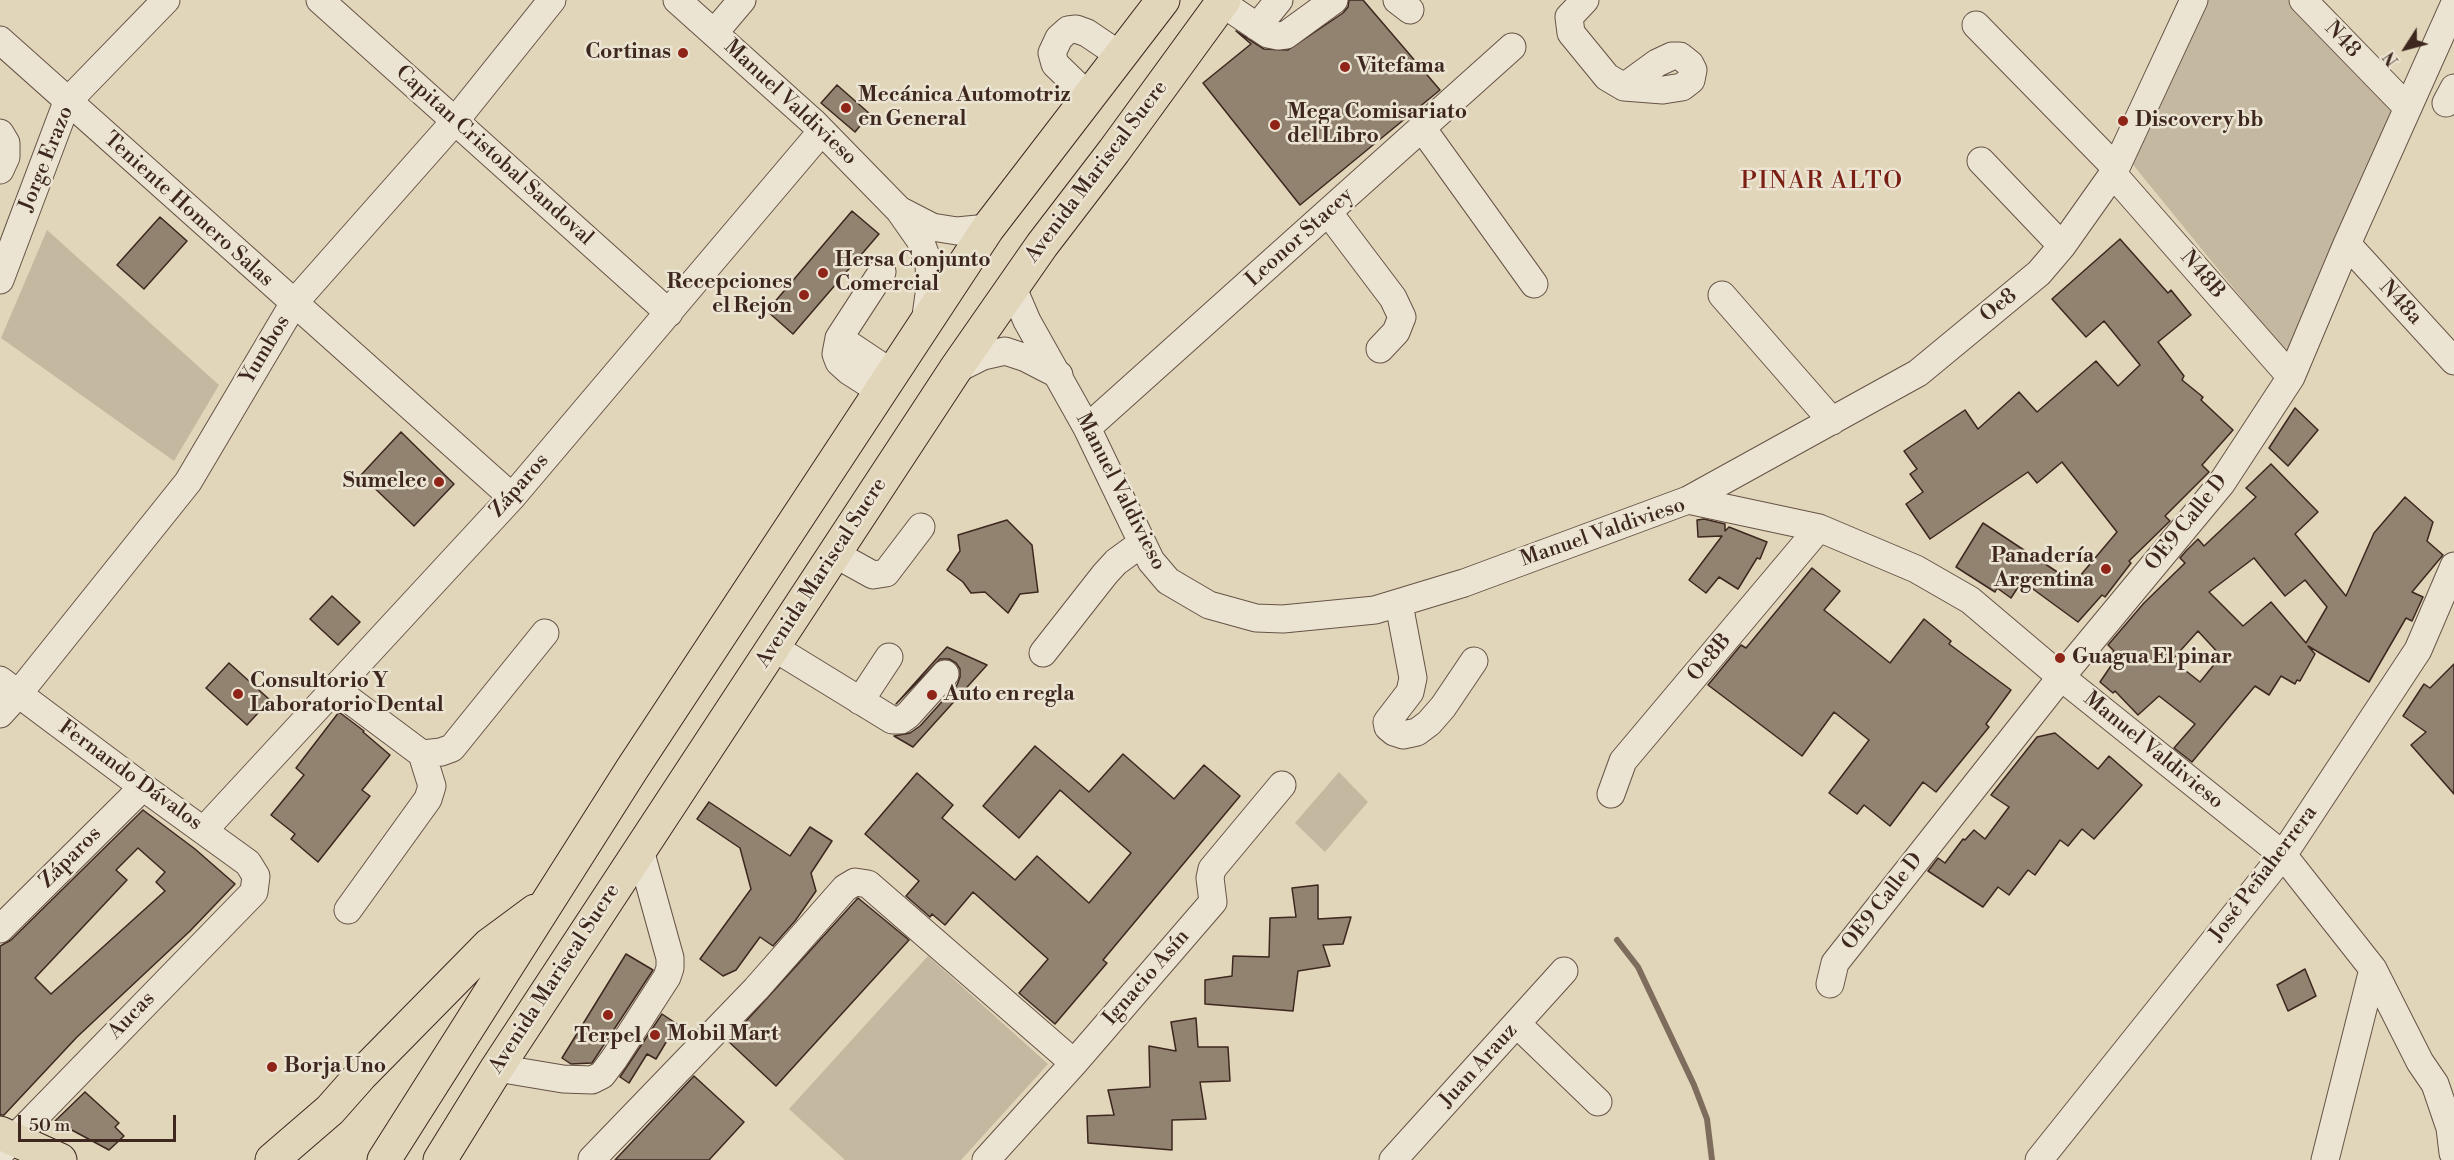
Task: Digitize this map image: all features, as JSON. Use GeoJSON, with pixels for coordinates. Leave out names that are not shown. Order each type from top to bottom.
{"type":"FeatureCollection","features":[{"type":"Feature","properties":{"kind":"main road"},"geometry":{"type":"LineString","coordinates":[[384,1160],[632,769],[988,228],[1163,0]]}},
{"type":"Feature","properties":{"kind":"main road","name":"Avenida Mariscal Sucre"},"geometry":{"type":"LineString","coordinates":[[440,1160],[497,1068],[955,370],[1012,286],[1223,2]]}},
{"type":"Feature","properties":{"kind":"main road"},"geometry":{"type":"LineString","coordinates":[[1121,56],[1160,87]]}},
{"type":"Feature","properties":{"kind":"main road"},"geometry":{"type":"LineString","coordinates":[[272,1160],[330,1110],[361,1075],[489,945],[547,904]]}},
{"type":"Feature","properties":{"kind":"main road"},"geometry":{"type":"LineString","coordinates":[[3,1148],[60,1160]]}},
{"type":"Feature","properties":{"kind":"street","name":"Jorge Erazo"},"geometry":{"type":"LineString","coordinates":[[0,280],[67,102],[166,0]]}},
{"type":"Feature","properties":{"kind":"street","name":"Capitan Cristobal Sandoval"},"geometry":{"type":"LineString","coordinates":[[320,0],[669,313]]}},
{"type":"Feature","properties":{"kind":"street","name":"Yumbos"},"geometry":{"type":"LineString","coordinates":[[0,714],[10,686],[188,482],[294,303],[455,121],[552,0]]}},
{"type":"Feature","properties":{"kind":"street","name":"Manuel Valdivieso"},"geometry":{"type":"LineString","coordinates":[[677,0],[822,131],[899,210],[920,240],[929,264],[930,287],[925,327]]}},
{"type":"Feature","properties":{"kind":"street"},"geometry":{"type":"LineString","coordinates":[[714,33],[742,0]]}},
{"type":"Feature","properties":{"kind":"street"},"geometry":{"type":"LineString","coordinates":[[1257,27],[1279,0]]}},
{"type":"Feature","properties":{"kind":"street"},"geometry":{"type":"LineString","coordinates":[[1223,2],[1268,34],[1286,35],[1334,0]]}},
{"type":"Feature","properties":{"kind":"street"},"geometry":{"type":"LineString","coordinates":[[1585,0],[1569,17],[1571,33],[1607,77],[1624,87]]}},
{"type":"Feature","properties":{"kind":"street","name":"Oe8"},"geometry":{"type":"LineString","coordinates":[[1688,501],[1918,373],[2039,273],[2062,246],[2115,171],[2194,0]]}},
{"type":"Feature","properties":{"kind":"street","name":"N48"},"geometry":{"type":"LineString","coordinates":[[2303,0],[2407,106]]}},
{"type":"Feature","properties":{"kind":"street","name":"OE9 Calle D"},"geometry":{"type":"LineString","coordinates":[[1830,984],[1835,963],[2061,677],[2221,484],[2291,377],[2407,106],[2450,23]]}},
{"type":"Feature","properties":{"kind":"street","name":"N48B"},"geometry":{"type":"LineString","coordinates":[[1976,25],[2115,171],[2291,377]]}},
{"type":"Feature","properties":{"kind":"street"},"geometry":{"type":"LineString","coordinates":[[1089,97],[1054,64],[1052,53],[1059,38],[1068,30],[1076,29],[1088,33],[1121,56]]}},
{"type":"Feature","properties":{"kind":"street","name":"Teniente Homero Salas"},"geometry":{"type":"LineString","coordinates":[[0,40],[512,497]]}},
{"type":"Feature","properties":{"kind":"street","name":"Leonor Stacey"},"geometry":{"type":"LineString","coordinates":[[1087,428],[1512,48]]}},
{"type":"Feature","properties":{"kind":"street"},"geometry":{"type":"LineString","coordinates":[[1422,128],[1534,284]]}},
{"type":"Feature","properties":{"kind":"street","name":"Záparos"},"geometry":{"type":"LineString","coordinates":[[204,830],[512,497],[822,131]]}},
{"type":"Feature","properties":{"kind":"street"},"geometry":{"type":"LineString","coordinates":[[0,133],[6,143],[6,157],[0,170]]}},
{"type":"Feature","properties":{"kind":"street"},"geometry":{"type":"LineString","coordinates":[[1981,160],[2062,246]]}},
{"type":"Feature","properties":{"kind":"street","name":"Manuel Valdivieso"},"geometry":{"type":"LineString","coordinates":[[899,210],[932,227],[957,231],[988,228]]}},
{"type":"Feature","properties":{"kind":"street"},"geometry":{"type":"LineString","coordinates":[[1328,212],[1393,298],[1402,318],[1396,332],[1380,349]]}},
{"type":"Feature","properties":{"kind":"street","name":"N48a"},"geometry":{"type":"LineString","coordinates":[[2347,244],[2454,361]]}},
{"type":"Feature","properties":{"kind":"street"},"geometry":{"type":"LineString","coordinates":[[882,272],[839,338],[888,383]]}},
{"type":"Feature","properties":{"kind":"street","name":"Manuel Valdivieso"},"geometry":{"type":"LineString","coordinates":[[1012,286],[1028,321],[1087,428],[1142,543],[1159,572],[1180,590],[1209,605],[1256,618],[1283,620],[1375,610],[1464,582],[1688,501],[1819,528],[1916,569],[1971,600],[2061,677],[2283,855],[2373,969],[2420,1062],[2435,1084],[2450,1128],[2452,1155]]}},
{"type":"Feature","properties":{"kind":"street"},"geometry":{"type":"LineString","coordinates":[[1722,295],[1832,421]]}},
{"type":"Feature","properties":{"kind":"street"},"geometry":{"type":"LineString","coordinates":[[955,370],[983,356],[1008,351],[1060,376]]}},
{"type":"Feature","properties":{"kind":"street"},"geometry":{"type":"LineString","coordinates":[[835,554],[873,575],[886,573],[921,527]]}},
{"type":"Feature","properties":{"kind":"street","name":"Oe8B"},"geometry":{"type":"LineString","coordinates":[[1611,794],[1623,761],[1819,528]]}},
{"type":"Feature","properties":{"kind":"street"},"geometry":{"type":"LineString","coordinates":[[1043,653],[1105,574],[1116,562],[1142,543]]}},
{"type":"Feature","properties":{"kind":"street","name":"José Peñaherrera"},"geometry":{"type":"LineString","coordinates":[[2039,1160],[2283,855],[2418,650],[2454,566]]}},
{"type":"Feature","properties":{"kind":"street"},"geometry":{"type":"LineString","coordinates":[[1399,604],[1413,678],[1410,692],[1387,722],[1388,727],[1394,732],[1403,735],[1416,732],[1429,723],[1443,707],[1474,661]]}},
{"type":"Feature","properties":{"kind":"street"},"geometry":{"type":"LineString","coordinates":[[422,754],[452,748],[545,633]]}},
{"type":"Feature","properties":{"kind":"street"},"geometry":{"type":"LineString","coordinates":[[773,647],[892,720],[901,720],[908,715],[945,674]]}},
{"type":"Feature","properties":{"kind":"street"},"geometry":{"type":"LineString","coordinates":[[860,701],[889,657]]}},
{"type":"Feature","properties":{"kind":"street","name":"Fernando Dávalos"},"geometry":{"type":"LineString","coordinates":[[10,686],[143,787],[248,862],[256,876]]}},
{"type":"Feature","properties":{"kind":"street"},"geometry":{"type":"LineString","coordinates":[[334,688],[422,754],[432,786],[428,799],[348,910]]}},
{"type":"Feature","properties":{"kind":"street","name":"Ignacio Asín"},"geometry":{"type":"LineString","coordinates":[[986,1160],[1074,1063],[1213,902],[1210,878],[1212,869],[1282,785]]}},
{"type":"Feature","properties":{"kind":"street","name":"Záparos"},"geometry":{"type":"LineString","coordinates":[[0,929],[143,787]]}},
{"type":"Feature","properties":{"kind":"street"},"geometry":{"type":"LineString","coordinates":[[497,1068],[563,1079],[592,1080],[602,1074],[614,1059],[667,977],[670,968],[670,958],[640,850]]}},
{"type":"Feature","properties":{"kind":"street","name":"Aucas"},"geometry":{"type":"LineString","coordinates":[[3,1148],[254,892],[256,876]]}},
{"type":"Feature","properties":{"kind":"street"},"geometry":{"type":"LineString","coordinates":[[592,1159],[756,989],[845,888],[855,882],[868,884],[1074,1063]]}},
{"type":"Feature","properties":{"kind":"street"},"geometry":{"type":"LineString","coordinates":[[2325,1160],[2373,969]]}},
{"type":"Feature","properties":{"kind":"street","name":"Juan Arauz"},"geometry":{"type":"LineString","coordinates":[[1393,1160],[1564,971]]}},
{"type":"Feature","properties":{"kind":"street"},"geometry":{"type":"LineString","coordinates":[[1517,1024],[1598,1102]]}},
{"type":"Feature","properties":{"kind":"shaded area"},"geometry":{"type":"Polygon","coordinates":[[[2203,0],[2288,0],[2392,109],[2296,365],[2126,156],[2203,0]]]}},
{"type":"Feature","properties":{"kind":"shaded area"},"geometry":{"type":"Polygon","coordinates":[[[47,230],[219,385],[174,461],[1,338],[47,230]]]}},
{"type":"Feature","properties":{"kind":"shaded area"},"geometry":{"type":"Polygon","coordinates":[[[1339,772],[1368,802],[1325,852],[1295,823],[1339,772]]]}},
{"type":"Feature","properties":{"kind":"shaded area"},"geometry":{"type":"Polygon","coordinates":[[[928,956],[1048,1064],[961,1160],[845,1160],[789,1109],[928,956]]]}},
{"type":"Feature","properties":{"kind":"building","name":"Vitefama"},"geometry":{"type":"Polygon","coordinates":[[[1349,0],[1363,0],[1440,90],[1300,205],[1203,83],[1251,44],[1236,31],[1264,49],[1288,50],[1343,13],[1348,7],[1349,0]]]}},
{"type":"Feature","properties":{"kind":"building","name":"Mecánica Automotriz en General"},"geometry":{"type":"Polygon","coordinates":[[[837,85],[870,114],[855,132],[821,103],[837,85]]]}},
{"type":"Feature","properties":{"kind":"building","name":"Hersa Conjunto Comercial"},"geometry":{"type":"Polygon","coordinates":[[[852,211],[879,234],[793,334],[767,311],[852,211]]]}},
{"type":"Feature","properties":{"kind":"building"},"geometry":{"type":"Polygon","coordinates":[[[160,217],[187,241],[144,289],[117,265],[160,217]]]}},
{"type":"Feature","properties":{"kind":"building"},"geometry":{"type":"Polygon","coordinates":[[[2120,239],[2168,293],[2171,290],[2191,315],[2158,342],[2184,376],[2182,380],[2203,397],[2201,400],[2233,430],[2202,465],[2209,472],[2165,516],[2170,521],[2129,561],[2131,563],[2105,597],[2102,595],[2078,622],[2022,581],[2011,598],[1997,588],[1995,592],[1956,567],[1983,523],[2074,583],[2117,532],[2062,462],[2037,483],[2028,472],[1930,539],[1906,504],[1923,492],[1910,474],[1917,469],[1904,451],[1965,410],[1978,429],[2019,392],[2037,412],[2096,361],[2118,386],[2140,365],[2104,321],[2086,337],[2052,299],[2120,239]]]}},
{"type":"Feature","properties":{"kind":"building"},"geometry":{"type":"Polygon","coordinates":[[[2295,408],[2318,430],[2288,466],[2269,448],[2295,408]]]}},
{"type":"Feature","properties":{"kind":"building"},"geometry":{"type":"Polygon","coordinates":[[[401,432],[454,484],[414,526],[361,475],[401,432]]]}},
{"type":"Feature","properties":{"kind":"building"},"geometry":{"type":"Polygon","coordinates":[[[2271,464],[2318,512],[2295,534],[2346,596],[2374,533],[2405,497],[2433,522],[2427,541],[2443,555],[2412,592],[2423,597],[2412,621],[2406,618],[2369,682],[2308,646],[2315,654],[2300,681],[2297,680],[2295,684],[2281,676],[2269,695],[2255,686],[2192,762],[2174,748],[2195,724],[2159,696],[2138,715],[2115,691],[2113,693],[2100,682],[2117,657],[2108,645],[2144,603],[2185,563],[2180,558],[2198,539],[2204,546],[2256,497],[2246,488],[2271,464]],[[2254,558],[2209,592],[2243,626],[2271,602],[2306,643],[2327,607],[2305,580],[2285,596],[2254,558]],[[2198,631],[2172,660],[2200,682],[2221,656],[2198,631]]]}},
{"type":"Feature","properties":{"kind":"building"},"geometry":{"type":"Polygon","coordinates":[[[1704,519],[1725,524],[1725,531],[1729,527],[1767,542],[1760,559],[1757,558],[1738,589],[1719,577],[1706,593],[1689,580],[1722,536],[1698,537],[1697,520],[1704,519]]]}},
{"type":"Feature","properties":{"kind":"building"},"geometry":{"type":"Polygon","coordinates":[[[1007,520],[1032,545],[1038,592],[1020,594],[1008,613],[985,592],[971,593],[963,582],[947,570],[960,551],[958,535],[1007,520]]]}},
{"type":"Feature","properties":{"kind":"building"},"geometry":{"type":"Polygon","coordinates":[[[1812,568],[1840,591],[1824,610],[1890,663],[1924,619],[1951,641],[1949,644],[2011,690],[1986,724],[1989,727],[1936,792],[1923,782],[1890,826],[1864,805],[1857,814],[1829,793],[1869,740],[1834,712],[1802,756],[1708,685],[1741,645],[1746,648],[1812,568]]]}},
{"type":"Feature","properties":{"kind":"building"},"geometry":{"type":"Polygon","coordinates":[[[332,596],[360,622],[338,645],[310,619],[332,596]]]}},
{"type":"Feature","properties":{"kind":"building"},"geometry":{"type":"Polygon","coordinates":[[[947,647],[987,665],[913,747],[894,736],[910,733],[920,726],[957,685],[960,669],[949,659],[940,659],[896,704],[947,647]]]}},
{"type":"Feature","properties":{"kind":"building","name":"Consultorio Y Laboratorio Dental"},"geometry":{"type":"Polygon","coordinates":[[[229,663],[270,700],[247,725],[206,688],[229,663]]]}},
{"type":"Feature","properties":{"kind":"building"},"geometry":{"type":"Polygon","coordinates":[[[2454,664],[2454,794],[2411,745],[2426,732],[2403,716],[2424,684],[2430,688],[2454,664]]]}},
{"type":"Feature","properties":{"kind":"building"},"geometry":{"type":"Polygon","coordinates":[[[339,712],[390,755],[362,790],[370,796],[318,862],[291,839],[295,834],[271,815],[304,775],[296,768],[339,712]]]}},
{"type":"Feature","properties":{"kind":"building"},"geometry":{"type":"Polygon","coordinates":[[[2055,733],[2098,769],[2109,756],[2142,785],[2094,839],[2082,829],[2068,846],[2060,840],[2035,875],[2028,870],[2009,895],[1998,887],[1983,907],[1928,871],[1938,858],[1945,863],[1963,839],[1965,840],[1974,830],[1985,839],[2009,807],[1991,795],[2037,737],[2055,733]]]}},
{"type":"Feature","properties":{"kind":"building"},"geometry":{"type":"Polygon","coordinates":[[[1035,746],[1089,792],[1123,754],[1174,799],[1204,765],[1240,796],[1103,960],[1107,963],[1055,1024],[1019,993],[1048,959],[973,892],[945,925],[932,914],[930,917],[906,896],[919,881],[865,834],[917,773],[953,805],[942,818],[1015,880],[1037,856],[1089,903],[1131,853],[1060,790],[1019,838],[983,806],[1035,746]]]}},
{"type":"Feature","properties":{"kind":"building"},"geometry":{"type":"Polygon","coordinates":[[[709,802],[790,856],[810,827],[832,841],[811,873],[816,891],[795,921],[773,946],[760,937],[736,970],[723,976],[700,959],[751,889],[740,848],[697,819],[709,802]]]}},
{"type":"Feature","properties":{"kind":"building"},"geometry":{"type":"Polygon","coordinates":[[[143,810],[195,849],[235,884],[190,931],[77,1037],[4,1115],[0,1115],[0,946],[11,940],[143,810]],[[138,848],[116,870],[127,880],[35,978],[51,994],[165,891],[156,882],[165,872],[138,848]]]}},
{"type":"Feature","properties":{"kind":"building"},"geometry":{"type":"Polygon","coordinates":[[[1318,885],[1318,919],[1351,917],[1343,944],[1323,945],[1330,966],[1298,971],[1293,1011],[1205,1004],[1205,980],[1232,976],[1233,956],[1269,957],[1270,918],[1296,917],[1292,888],[1318,885]]]}},
{"type":"Feature","properties":{"kind":"building"},"geometry":{"type":"Polygon","coordinates":[[[858,898],[909,940],[776,1086],[728,1041],[858,898]]]}},
{"type":"Feature","properties":{"kind":"building","name":"Terpel"},"geometry":{"type":"Polygon","coordinates":[[[626,954],[653,970],[592,1063],[571,1064],[562,1058],[626,954]]]}},
{"type":"Feature","properties":{"kind":"building"},"geometry":{"type":"Polygon","coordinates":[[[2305,969],[2316,996],[2288,1011],[2277,985],[2305,969]]]}},
{"type":"Feature","properties":{"kind":"building","name":"Mobil Mart"},"geometry":{"type":"Polygon","coordinates":[[[662,1014],[677,1024],[656,1059],[647,1054],[629,1083],[620,1077],[662,1014]]]}},
{"type":"Feature","properties":{"kind":"building"},"geometry":{"type":"Polygon","coordinates":[[[1196,1018],[1198,1047],[1228,1047],[1230,1081],[1200,1082],[1206,1119],[1172,1120],[1172,1150],[1088,1143],[1087,1116],[1114,1115],[1108,1090],[1150,1087],[1149,1046],[1176,1051],[1171,1022],[1196,1018]]]}},
{"type":"Feature","properties":{"kind":"building"},"geometry":{"type":"Polygon","coordinates":[[[694,1076],[744,1122],[709,1160],[615,1160],[694,1076]]]}},
{"type":"Feature","properties":{"kind":"building"},"geometry":{"type":"Polygon","coordinates":[[[85,1092],[119,1123],[115,1127],[124,1136],[109,1150],[55,1121],[85,1092]]]}},
{"type":"Feature","properties":{"kind":"waterway"},"geometry":{"type":"LineString","coordinates":[[1617,940],[1638,967],[1694,1085],[1707,1119],[1712,1160]]}},
{"type":"Feature","properties":{"kind":"place","name":"Cortinas"},"geometry":{"type":"Point","coordinates":[683,53]}},
{"type":"Feature","properties":{"kind":"place","name":"Vitefama"},"geometry":{"type":"Point","coordinates":[1345,67]}},
{"type":"Feature","properties":{"kind":"place","name":"Mecánica Automotriz en General"},"geometry":{"type":"Point","coordinates":[846,108]}},
{"type":"Feature","properties":{"kind":"place","name":"Discovery bb"},"geometry":{"type":"Point","coordinates":[2123,121]}},
{"type":"Feature","properties":{"kind":"place","name":"Mega Comisariato del Libro"},"geometry":{"type":"Point","coordinates":[1275,125]}},
{"type":"Feature","properties":{"kind":"place","name":"Hersa Conjunto Comercial"},"geometry":{"type":"Point","coordinates":[823,273]}},
{"type":"Feature","properties":{"kind":"place","name":"Recepciones el Rejon"},"geometry":{"type":"Point","coordinates":[804,295]}},
{"type":"Feature","properties":{"kind":"place","name":"Sumelec"},"geometry":{"type":"Point","coordinates":[439,482]}},
{"type":"Feature","properties":{"kind":"place","name":"Panadería Argentina"},"geometry":{"type":"Point","coordinates":[2106,569]}},
{"type":"Feature","properties":{"kind":"place","name":"Guagua El pinar"},"geometry":{"type":"Point","coordinates":[2060,658]}},
{"type":"Feature","properties":{"kind":"place","name":"Consultorio Y Laboratorio Dental"},"geometry":{"type":"Point","coordinates":[238,694]}},
{"type":"Feature","properties":{"kind":"place","name":"Auto en regla"},"geometry":{"type":"Point","coordinates":[932,695]}},
{"type":"Feature","properties":{"kind":"place","name":"Terpel"},"geometry":{"type":"Point","coordinates":[608,1015]}},
{"type":"Feature","properties":{"kind":"place","name":"Mobil Mart"},"geometry":{"type":"Point","coordinates":[655,1035]}},
{"type":"Feature","properties":{"kind":"place","name":"Borja Uno"},"geometry":{"type":"Point","coordinates":[272,1067]}},
{"type":"Feature","properties":{"kind":"district","name":"PINAR ALTO"},"geometry":{"type":"Point","coordinates":[1822,182]}}]}
